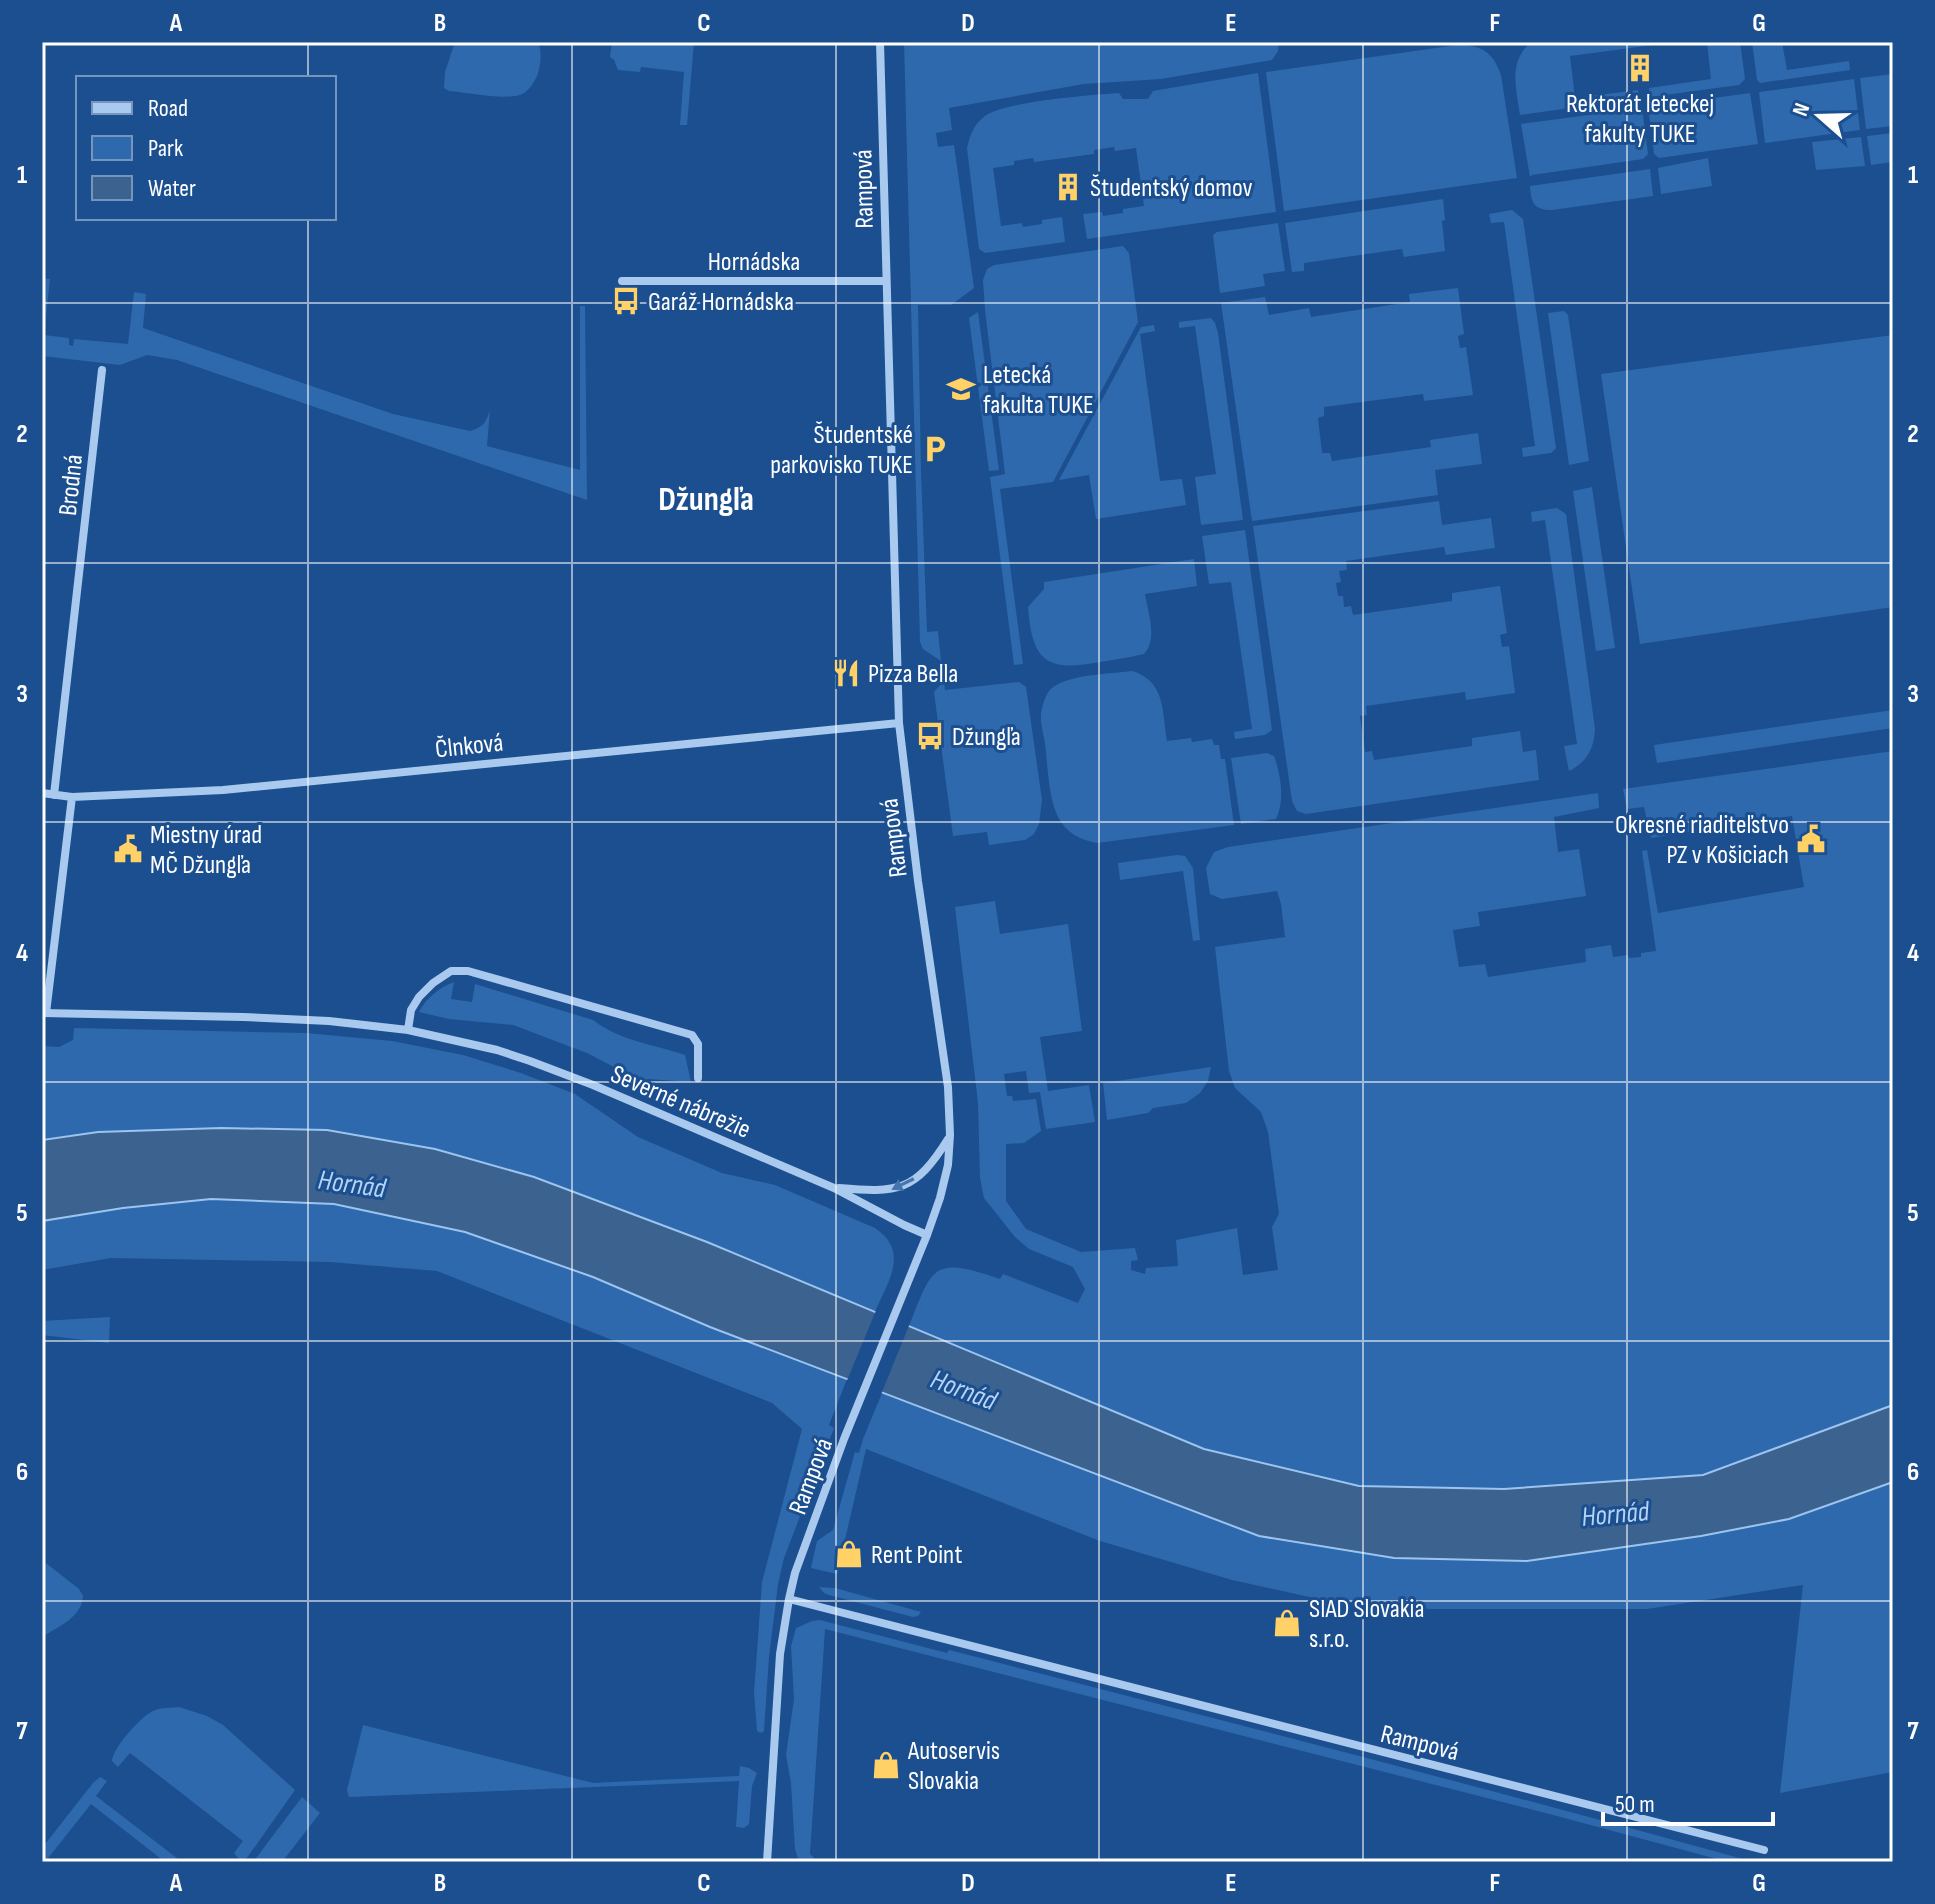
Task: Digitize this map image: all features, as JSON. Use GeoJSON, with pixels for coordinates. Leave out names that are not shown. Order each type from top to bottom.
{"type":"FeatureCollection","features":[{"type":"Feature","properties":{"kind":"street","name":"Rampová"},"geometry":{"type":"LineString","coordinates":[[767,1862],[780,1654],[795,1573],[844,1439],[927,1235],[948,1165],[950,1135],[948,1087],[899,723],[880,42]]}},
{"type":"Feature","properties":{"kind":"street","name":"Hornádska"},"geometry":{"type":"LineString","coordinates":[[622,281],[886,281]]}},
{"type":"Feature","properties":{"kind":"street","name":"Brodná"},"geometry":{"type":"LineString","coordinates":[[54,795],[102,370]]}},
{"type":"Feature","properties":{"kind":"street","name":"Člnková"},"geometry":{"type":"LineString","coordinates":[[42,793],[72,797],[223,790],[899,723]]}},
{"type":"Feature","properties":{"kind":"street"},"geometry":{"type":"LineString","coordinates":[[44,1013],[72,797]]}},
{"type":"Feature","properties":{"kind":"street","name":"Severné nábrežie"},"geometry":{"type":"LineString","coordinates":[[408,1030],[411,1010],[433,983],[451,971],[468,971],[692,1035],[698,1044],[698,1078]]}},
{"type":"Feature","properties":{"kind":"street","name":"Severné nábrežie"},"geometry":{"type":"LineString","coordinates":[[44,1013],[300,1020],[408,1030],[471,1044],[530,1061],[593,1085],[834,1188],[927,1235]]}},
{"type":"Feature","properties":{"kind":"street"},"geometry":{"type":"LineString","coordinates":[[834,1188],[881,1191],[900,1187],[912,1181],[932,1162],[950,1135]]}},
{"type":"Feature","properties":{"kind":"street","name":"Rampová"},"geometry":{"type":"LineString","coordinates":[[789,1599],[1764,1850]]}},
{"type":"Feature","properties":{"kind":"green space"},"geometry":{"type":"Polygon","coordinates":[[[455,42],[538,42],[541,57],[537,76],[528,89],[518,96],[449,91],[444,88],[445,72],[455,42]]]}},
{"type":"Feature","properties":{"kind":"green space"},"geometry":{"type":"Polygon","coordinates":[[[612,42],[694,42],[687,125],[680,125],[684,72],[641,67],[640,72],[618,70],[610,57],[612,42]]]}},
{"type":"Feature","properties":{"kind":"green space"},"geometry":{"type":"Polygon","coordinates":[[[904,42],[1279,42],[1272,60],[1161,79],[1084,84],[949,108],[952,130],[936,133],[938,147],[954,145],[974,288],[951,305],[918,305],[927,632],[938,631],[941,661],[923,649],[920,642],[904,42]]]}},
{"type":"Feature","properties":{"kind":"green space"},"geometry":{"type":"Polygon","coordinates":[[[1531,42],[1676,42],[1570,56],[1575,98],[1638,90],[1640,98],[1520,115],[1516,67],[1531,42]]]}},
{"type":"Feature","properties":{"kind":"green space"},"geometry":{"type":"Polygon","coordinates":[[[1707,42],[1740,42],[1745,79],[1739,85],[1650,97],[1649,88],[1711,79],[1707,42]]]}},
{"type":"Feature","properties":{"kind":"green space"},"geometry":{"type":"Polygon","coordinates":[[[1752,42],[1782,42],[1787,70],[1849,61],[1850,70],[1760,83],[1752,42]]]}},
{"type":"Feature","properties":{"kind":"green space"},"geometry":{"type":"Polygon","coordinates":[[[1457,45],[1480,48],[1490,55],[1498,67],[1517,178],[1284,211],[1266,72],[1457,45]]]}},
{"type":"Feature","properties":{"kind":"green space"},"geometry":{"type":"Polygon","coordinates":[[[1258,73],[1276,212],[1087,239],[1083,214],[1102,212],[1103,216],[1144,206],[1136,148],[1115,151],[1114,147],[1094,150],[1094,154],[1034,162],[1033,158],[993,168],[1001,226],[1022,223],[1023,227],[1062,217],[1065,242],[985,253],[979,249],[967,148],[973,130],[985,116],[1011,106],[1070,97],[1119,93],[1123,99],[1148,99],[1153,91],[1258,73]]]}},
{"type":"Feature","properties":{"kind":"green space"},"geometry":{"type":"Polygon","coordinates":[[[1893,74],[1893,126],[1866,129],[1860,78],[1893,74]]]}},
{"type":"Feature","properties":{"kind":"green space"},"geometry":{"type":"Polygon","coordinates":[[[1854,79],[1860,130],[1765,143],[1759,92],[1854,79]]]}},
{"type":"Feature","properties":{"kind":"green space"},"geometry":{"type":"Polygon","coordinates":[[[1750,93],[1758,144],[1659,158],[1654,154],[1648,107],[1750,93]]]}},
{"type":"Feature","properties":{"kind":"green space"},"geometry":{"type":"Polygon","coordinates":[[[1642,108],[1648,154],[1643,159],[1530,177],[1521,124],[1642,108]]]}},
{"type":"Feature","properties":{"kind":"green space"},"geometry":{"type":"Polygon","coordinates":[[[1893,133],[1893,162],[1871,165],[1867,136],[1893,133]]]}},
{"type":"Feature","properties":{"kind":"green space"},"geometry":{"type":"Polygon","coordinates":[[[1861,137],[1865,166],[1816,170],[1812,142],[1861,137]]]}},
{"type":"Feature","properties":{"kind":"green space"},"geometry":{"type":"Polygon","coordinates":[[[1708,158],[1712,186],[1661,194],[1658,168],[1708,158]]]}},
{"type":"Feature","properties":{"kind":"green space"},"geometry":{"type":"Polygon","coordinates":[[[1650,169],[1653,196],[1552,210],[1537,207],[1531,197],[1530,186],[1650,169]]]}},
{"type":"Feature","properties":{"kind":"green space"},"geometry":{"type":"Polygon","coordinates":[[[1443,199],[1445,251],[1404,257],[1402,249],[1304,263],[1304,271],[1292,272],[1285,223],[1443,199]]]}},
{"type":"Feature","properties":{"kind":"green space"},"geometry":{"type":"Polygon","coordinates":[[[1512,210],[1523,219],[1556,448],[1551,453],[1523,457],[1522,448],[1535,446],[1504,222],[1491,223],[1489,214],[1512,210]]]}},
{"type":"Feature","properties":{"kind":"green space"},"geometry":{"type":"Polygon","coordinates":[[[1278,223],[1285,271],[1263,274],[1265,286],[1220,293],[1213,235],[1278,223]]]}},
{"type":"Feature","properties":{"kind":"green space"},"geometry":{"type":"Polygon","coordinates":[[[1123,246],[1129,253],[1138,322],[1053,482],[1000,489],[1023,664],[1014,665],[990,477],[1005,474],[983,280],[987,269],[994,265],[1123,246]]]}},
{"type":"Feature","properties":{"kind":"green space"},"geometry":{"type":"Polygon","coordinates":[[[42,278],[50,279],[44,335],[69,338],[69,345],[73,346],[74,339],[128,344],[134,292],[146,294],[143,328],[393,414],[470,431],[483,424],[490,410],[487,446],[580,470],[580,306],[585,306],[587,500],[177,360],[147,355],[120,365],[42,356],[42,278]]]}},
{"type":"Feature","properties":{"kind":"green space"},"geometry":{"type":"Polygon","coordinates":[[[1458,288],[1464,334],[1458,336],[1460,348],[1466,347],[1473,395],[1424,401],[1423,394],[1324,407],[1324,416],[1318,418],[1322,453],[1330,453],[1332,461],[1431,447],[1430,440],[1478,433],[1482,464],[1435,470],[1438,495],[1252,521],[1221,303],[1265,297],[1269,315],[1309,308],[1311,317],[1410,302],[1409,294],[1458,288]]]}},
{"type":"Feature","properties":{"kind":"green space"},"geometry":{"type":"Polygon","coordinates":[[[1564,311],[1568,315],[1589,461],[1569,465],[1548,313],[1564,311]]]}},
{"type":"Feature","properties":{"kind":"green space"},"geometry":{"type":"Polygon","coordinates":[[[978,312],[999,470],[989,471],[969,318],[978,312]]]}},
{"type":"Feature","properties":{"kind":"green space"},"geometry":{"type":"Polygon","coordinates":[[[1211,318],[1218,333],[1243,520],[1201,525],[1195,477],[1216,474],[1195,326],[1179,328],[1179,322],[1211,318]]]}},
{"type":"Feature","properties":{"kind":"green space"},"geometry":{"type":"Polygon","coordinates":[[[1154,325],[1155,331],[1140,334],[1160,481],[1182,479],[1186,505],[1096,519],[1089,475],[1059,480],[1141,327],[1154,325]]]}},
{"type":"Feature","properties":{"kind":"green space"},"geometry":{"type":"Polygon","coordinates":[[[1893,335],[1893,607],[1640,644],[1601,374],[1893,335]]]}},
{"type":"Feature","properties":{"kind":"green space"},"geometry":{"type":"Polygon","coordinates":[[[1592,487],[1615,648],[1596,651],[1573,491],[1592,487]]]}},
{"type":"Feature","properties":{"kind":"green space"},"geometry":{"type":"Polygon","coordinates":[[[1439,501],[1442,525],[1491,518],[1495,548],[1446,555],[1444,547],[1346,561],[1347,570],[1339,571],[1341,582],[1336,583],[1338,596],[1343,596],[1344,607],[1351,606],[1353,615],[1452,601],[1452,593],[1500,586],[1507,633],[1500,635],[1502,647],[1509,646],[1515,693],[1466,700],[1465,692],[1366,706],[1367,715],[1360,716],[1365,752],[1372,751],[1374,760],[1472,746],[1472,738],[1520,731],[1523,752],[1536,750],[1539,780],[1306,814],[1297,811],[1292,801],[1253,526],[1439,501]]]}},
{"type":"Feature","properties":{"kind":"green space"},"geometry":{"type":"Polygon","coordinates":[[[1557,508],[1566,514],[1595,729],[1588,754],[1569,771],[1564,746],[1577,744],[1545,520],[1532,522],[1531,512],[1557,508]]]}},
{"type":"Feature","properties":{"kind":"green space"},"geometry":{"type":"Polygon","coordinates":[[[1245,530],[1272,730],[1265,735],[1235,739],[1234,732],[1252,729],[1231,582],[1209,584],[1202,536],[1245,530]]]}},
{"type":"Feature","properties":{"kind":"green space"},"geometry":{"type":"Polygon","coordinates":[[[1194,559],[1197,586],[1145,594],[1151,633],[1144,654],[1063,665],[1043,657],[1037,649],[1028,607],[1044,589],[1044,582],[1194,559]]]}},
{"type":"Feature","properties":{"kind":"green space"},"geometry":{"type":"Polygon","coordinates":[[[1132,671],[1151,682],[1157,690],[1167,741],[1212,739],[1214,745],[1219,745],[1221,759],[1225,759],[1234,825],[1097,843],[1074,835],[1061,823],[1050,791],[1041,721],[1046,696],[1056,685],[1065,681],[1132,671]]]}},
{"type":"Feature","properties":{"kind":"green space"},"geometry":{"type":"Polygon","coordinates":[[[944,681],[945,690],[1019,682],[1026,687],[1042,800],[1039,824],[1034,834],[1025,840],[989,845],[987,832],[953,836],[934,692],[944,681]]]}},
{"type":"Feature","properties":{"kind":"green space"},"geometry":{"type":"Polygon","coordinates":[[[1893,710],[1893,728],[1657,763],[1654,745],[1893,710]]]}},
{"type":"Feature","properties":{"kind":"green space"},"geometry":{"type":"Polygon","coordinates":[[[1893,751],[1893,1405],[1703,1475],[1503,1489],[1359,1486],[1204,1449],[909,1326],[931,1278],[938,1271],[948,1268],[961,1268],[1000,1279],[1003,1274],[1078,1303],[1085,1289],[1073,1267],[1029,1249],[1015,1237],[984,1198],[980,1178],[978,1103],[955,907],[995,901],[1000,934],[1068,924],[1082,1031],[1040,1037],[1048,1091],[1089,1085],[1095,1122],[1046,1129],[1040,1092],[1029,1093],[1026,1071],[1004,1074],[1007,1096],[1012,1096],[1013,1101],[1036,1099],[1041,1131],[1024,1143],[1006,1144],[1006,1201],[1026,1229],[1081,1252],[1135,1248],[1138,1260],[1131,1261],[1131,1270],[1145,1274],[1146,1268],[1178,1266],[1176,1240],[1237,1228],[1243,1275],[1278,1270],[1272,1227],[1279,1214],[1268,1132],[1261,1112],[1235,1088],[1229,1071],[1215,947],[1285,937],[1281,904],[1277,891],[1222,899],[1210,894],[1206,868],[1214,852],[1228,847],[1598,793],[1599,808],[1554,817],[1558,852],[1579,849],[1586,896],[1478,912],[1480,926],[1453,930],[1459,967],[1485,964],[1488,977],[1586,962],[1585,949],[1611,945],[1613,957],[1641,957],[1641,953],[1656,951],[1642,851],[1647,850],[1658,913],[1804,887],[1792,816],[1651,838],[1644,807],[1627,809],[1623,789],[1893,751]]]}},
{"type":"Feature","properties":{"kind":"green space"},"geometry":{"type":"Polygon","coordinates":[[[1267,753],[1274,756],[1279,771],[1279,812],[1276,819],[1241,824],[1231,758],[1267,753]]]}},
{"type":"Feature","properties":{"kind":"green space"},"geometry":{"type":"Polygon","coordinates":[[[1185,856],[1193,868],[1200,940],[1193,941],[1183,871],[1120,880],[1118,863],[1185,856]]]}},
{"type":"Feature","properties":{"kind":"green space"},"geometry":{"type":"Polygon","coordinates":[[[454,982],[451,999],[472,1002],[475,984],[593,1020],[626,1037],[685,1055],[691,1082],[648,1079],[645,1083],[587,1053],[513,1025],[449,1019],[419,1012],[434,994],[454,982]]]}},
{"type":"Feature","properties":{"kind":"green space"},"geometry":{"type":"Polygon","coordinates":[[[74,1028],[306,1033],[392,1041],[463,1055],[575,1094],[638,1137],[722,1173],[775,1185],[875,1228],[892,1247],[894,1257],[890,1278],[875,1312],[534,1177],[435,1149],[327,1130],[221,1128],[98,1132],[42,1140],[42,1046],[59,1047],[73,1040],[74,1028]]]}},
{"type":"Feature","properties":{"kind":"green space"},"geometry":{"type":"Polygon","coordinates":[[[1211,1067],[1208,1081],[1200,1093],[1186,1103],[1107,1120],[1103,1083],[1211,1067]]]}},
{"type":"Feature","properties":{"kind":"green space"},"geometry":{"type":"Polygon","coordinates":[[[211,1199],[334,1204],[465,1232],[593,1277],[710,1327],[847,1379],[829,1425],[834,1428],[784,1558],[769,1657],[764,1731],[757,1731],[754,1693],[762,1582],[802,1429],[772,1403],[437,1271],[330,1262],[111,1258],[42,1270],[42,1221],[123,1208],[211,1199]]]}},
{"type":"Feature","properties":{"kind":"green space"},"geometry":{"type":"Polygon","coordinates":[[[110,1317],[109,1343],[42,1335],[42,1321],[110,1317]]]}},
{"type":"Feature","properties":{"kind":"green space"},"geometry":{"type":"Polygon","coordinates":[[[882,1393],[1259,1536],[1789,1519],[1893,1482],[1893,1772],[1780,1793],[1803,1585],[1647,1609],[1430,1609],[1323,1600],[1232,1580],[1100,1541],[866,1449],[837,1574],[811,1568],[817,1541],[833,1530],[855,1452],[859,1453],[882,1393]]]}},
{"type":"Feature","properties":{"kind":"green space"},"geometry":{"type":"Polygon","coordinates":[[[42,1560],[79,1589],[83,1596],[74,1616],[42,1637],[42,1560]]]}},
{"type":"Feature","properties":{"kind":"green space"},"geometry":{"type":"Polygon","coordinates":[[[819,1587],[835,1588],[921,1612],[913,1617],[829,1595],[819,1587]]]}},
{"type":"Feature","properties":{"kind":"green space"},"geometry":{"type":"Polygon","coordinates":[[[820,1620],[1251,1728],[1754,1862],[1728,1862],[825,1629],[810,1854],[818,1862],[799,1862],[795,1849],[786,1755],[794,1699],[791,1646],[796,1628],[820,1620]]]}},
{"type":"Feature","properties":{"kind":"green space"},"geometry":{"type":"Polygon","coordinates":[[[179,1707],[223,1725],[295,1790],[244,1862],[234,1853],[243,1841],[130,1753],[118,1767],[112,1761],[122,1741],[148,1714],[159,1709],[179,1707]]]}},
{"type":"Feature","properties":{"kind":"green space"},"geometry":{"type":"Polygon","coordinates":[[[363,1725],[593,1783],[739,1776],[740,1766],[749,1768],[757,1773],[752,1786],[749,1824],[744,1828],[736,1827],[739,1781],[349,1797],[347,1790],[363,1725]]]}},
{"type":"Feature","properties":{"kind":"green space"},"geometry":{"type":"Polygon","coordinates":[[[100,1777],[107,1781],[96,1796],[182,1862],[165,1862],[91,1804],[42,1862],[42,1848],[100,1777]]]}},
{"type":"Feature","properties":{"kind":"green space"},"geometry":{"type":"Polygon","coordinates":[[[302,1797],[320,1813],[282,1862],[253,1862],[302,1797]]]}},
{"type":"Feature","properties":{"kind":"water","name":"Hornád"},"geometry":{"type":"Polygon","coordinates":[[[221,1128],[327,1130],[435,1149],[534,1177],[707,1242],[1204,1449],[1359,1486],[1504,1489],[1703,1475],[1893,1405],[1893,1482],[1789,1519],[1701,1536],[1527,1561],[1394,1558],[1259,1536],[710,1327],[593,1277],[465,1232],[334,1204],[211,1199],[123,1208],[42,1221],[42,1140],[98,1132],[221,1128]]]}},
{"type":"Feature","properties":{"kind":"pier"},"geometry":{"type":"Polygon","coordinates":[[[877,1308],[910,1323],[880,1397],[846,1383],[877,1308]]]}},
{"type":"Feature","properties":{"kind":"place","name":"Rektorát leteckej fakulty TUKE"},"geometry":{"type":"Point","coordinates":[1640,68]}},
{"type":"Feature","properties":{"kind":"place","name":"Študentský domov"},"geometry":{"type":"Point","coordinates":[1068,187]}},
{"type":"Feature","properties":{"kind":"place","name":"Garáž Hornádska"},"geometry":{"type":"Point","coordinates":[626,301]}},
{"type":"Feature","properties":{"kind":"place","name":"Letecká fakulta TUKE"},"geometry":{"type":"Point","coordinates":[961,389]}},
{"type":"Feature","properties":{"kind":"place","name":"Študentské parkovisko TUKE"},"geometry":{"type":"Point","coordinates":[935,449]}},
{"type":"Feature","properties":{"kind":"place","name":"Pizza Bella"},"geometry":{"type":"Point","coordinates":[846,673]}},
{"type":"Feature","properties":{"kind":"place","name":"Džungľa"},"geometry":{"type":"Point","coordinates":[930,736]}},
{"type":"Feature","properties":{"kind":"place","name":"Okresné riaditeľstvo PZ v Košiciach"},"geometry":{"type":"Point","coordinates":[1811,839]}},
{"type":"Feature","properties":{"kind":"place","name":"Miestny úrad MČ Džungľa"},"geometry":{"type":"Point","coordinates":[128,849]}},
{"type":"Feature","properties":{"kind":"place","name":"Rent Point"},"geometry":{"type":"Point","coordinates":[849,1554]}},
{"type":"Feature","properties":{"kind":"place","name":"SIAD Slovakia s.r.o."},"geometry":{"type":"Point","coordinates":[1287,1623]}},
{"type":"Feature","properties":{"kind":"place","name":"Autoservis Slovakia"},"geometry":{"type":"Point","coordinates":[886,1765]}},
{"type":"Feature","properties":{"kind":"district","name":"Džungľa"},"geometry":{"type":"Point","coordinates":[706,498]}}]}
